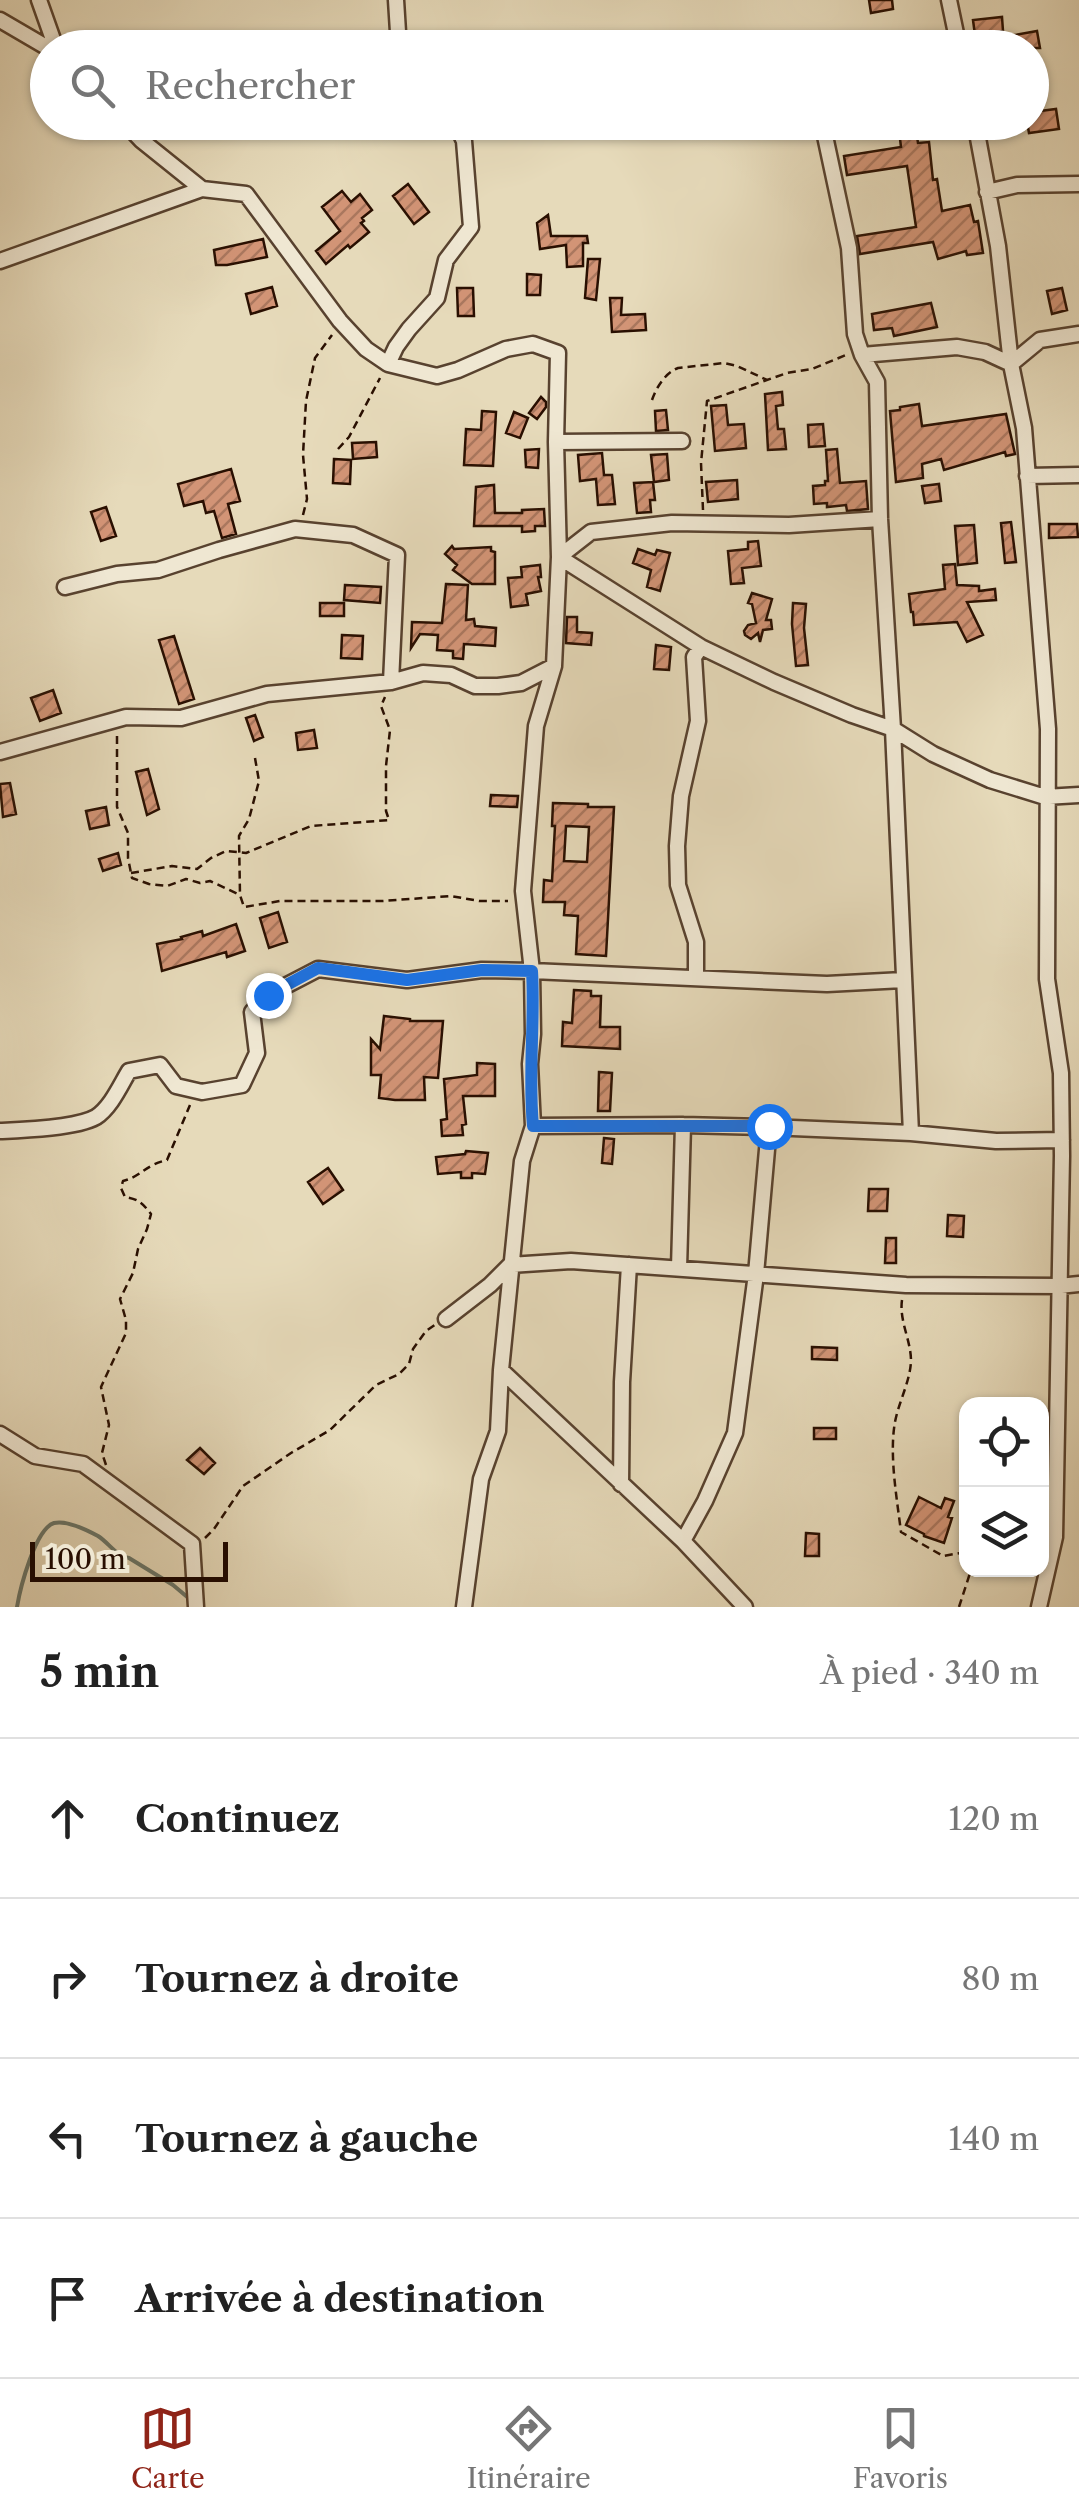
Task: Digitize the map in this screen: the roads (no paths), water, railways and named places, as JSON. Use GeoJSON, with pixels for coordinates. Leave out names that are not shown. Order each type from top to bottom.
{"type":"FeatureCollection","features":[{"type":"Feature","properties":{"kind":"street"},"geometry":{"type":"LineString","coordinates":[[39,0],[50,30]]}},
{"type":"Feature","properties":{"kind":"street"},"geometry":{"type":"LineString","coordinates":[[396,0],[398,30]]}},
{"type":"Feature","properties":{"kind":"street"},"geometry":{"type":"LineString","coordinates":[[949,0],[955,30]]}},
{"type":"Feature","properties":{"kind":"street"},"geometry":{"type":"LineString","coordinates":[[0,20],[30,38]]}},
{"type":"Feature","properties":{"kind":"street"},"geometry":{"type":"LineString","coordinates":[[140,140],[202,189]]}},
{"type":"Feature","properties":{"kind":"street"},"geometry":{"type":"LineString","coordinates":[[388,364],[409,329],[437,298],[446,260],[471,227],[464,140]]}},
{"type":"Feature","properties":{"kind":"street"},"geometry":{"type":"LineString","coordinates":[[826,140],[848,248],[855,334],[877,382],[880,520],[910,1133]]}},
{"type":"Feature","properties":{"kind":"street"},"geometry":{"type":"LineString","coordinates":[[979,140],[1024,428],[1048,729],[1048,979],[1060,1073],[1062,1140],[1055,1537],[1038,1607]]}},
{"type":"Feature","properties":{"kind":"street"},"geometry":{"type":"LineString","coordinates":[[986,192],[1017,185],[1079,184]]}},
{"type":"Feature","properties":{"kind":"street"},"geometry":{"type":"LineString","coordinates":[[0,261],[202,189],[246,194],[340,321],[366,350],[388,364],[437,376],[506,348],[532,344],[558,352],[559,557],[554,666],[536,726],[523,891],[532,971],[533,1126],[522,1161],[510,1264],[498,1432],[480,1479],[464,1607]]}},
{"type":"Feature","properties":{"kind":"street"},"geometry":{"type":"LineString","coordinates":[[1011,364],[1040,340],[1079,334]]}},
{"type":"Feature","properties":{"kind":"street"},"geometry":{"type":"LineString","coordinates":[[862,355],[957,347],[985,352],[1011,364]]}},
{"type":"Feature","properties":{"kind":"street"},"geometry":{"type":"LineString","coordinates":[[556,442],[682,440]]}},
{"type":"Feature","properties":{"kind":"street"},"geometry":{"type":"LineString","coordinates":[[1028,476],[1079,475]]}},
{"type":"Feature","properties":{"kind":"street"},"geometry":{"type":"LineString","coordinates":[[559,557],[591,532],[689,523],[880,520]]}},
{"type":"Feature","properties":{"kind":"street"},"geometry":{"type":"LineString","coordinates":[[66,587],[116,574],[158,570],[295,529],[352,535],[397,555],[391,682]]}},
{"type":"Feature","properties":{"kind":"street"},"geometry":{"type":"LineString","coordinates":[[559,557],[701,647],[774,682],[893,730],[932,754],[990,780],[1048,797],[1079,795]]}},
{"type":"Feature","properties":{"kind":"street"},"geometry":{"type":"LineString","coordinates":[[696,976],[696,942],[678,886],[678,846],[681,796],[698,721],[694,658],[701,647]]}},
{"type":"Feature","properties":{"kind":"street"},"geometry":{"type":"LineString","coordinates":[[0,752],[126,717],[181,718],[267,694],[391,682],[423,673],[452,675],[476,686],[521,684],[554,666]]}},
{"type":"Feature","properties":{"kind":"street"},"geometry":{"type":"LineString","coordinates":[[0,1131],[60,1127],[96,1117],[129,1072],[160,1065],[176,1086],[202,1092],[242,1085],[257,1053],[252,1012],[268,995],[318,968],[407,980],[482,970],[827,984],[903,980]]}},
{"type":"Feature","properties":{"kind":"street"},"geometry":{"type":"LineString","coordinates":[[678,1268],[683,1125]]}},
{"type":"Feature","properties":{"kind":"street"},"geometry":{"type":"LineString","coordinates":[[533,1126],[769,1126],[996,1142],[1062,1140]]}},
{"type":"Feature","properties":{"kind":"street"},"geometry":{"type":"LineString","coordinates":[[682,1541],[705,1501],[735,1433],[756,1274],[769,1126]]}},
{"type":"Feature","properties":{"kind":"street"},"geometry":{"type":"LineString","coordinates":[[446,1319],[510,1264],[570,1262],[906,1285],[1079,1284]]}},
{"type":"Feature","properties":{"kind":"street"},"geometry":{"type":"LineString","coordinates":[[621,1484],[629,1266]]}},
{"type":"Feature","properties":{"kind":"street"},"geometry":{"type":"LineString","coordinates":[[501,1370],[682,1541],[745,1607]]}},
{"type":"Feature","properties":{"kind":"street"},"geometry":{"type":"LineString","coordinates":[[0,1434],[35,1456],[83,1464],[192,1544],[196,1607]]}},
{"type":"Feature","properties":{"kind":"waterway"},"geometry":{"type":"LineString","coordinates":[[17,1607],[35,1547],[47,1528],[59,1522],[98,1536],[120,1555],[173,1585],[192,1601]]}}]}
